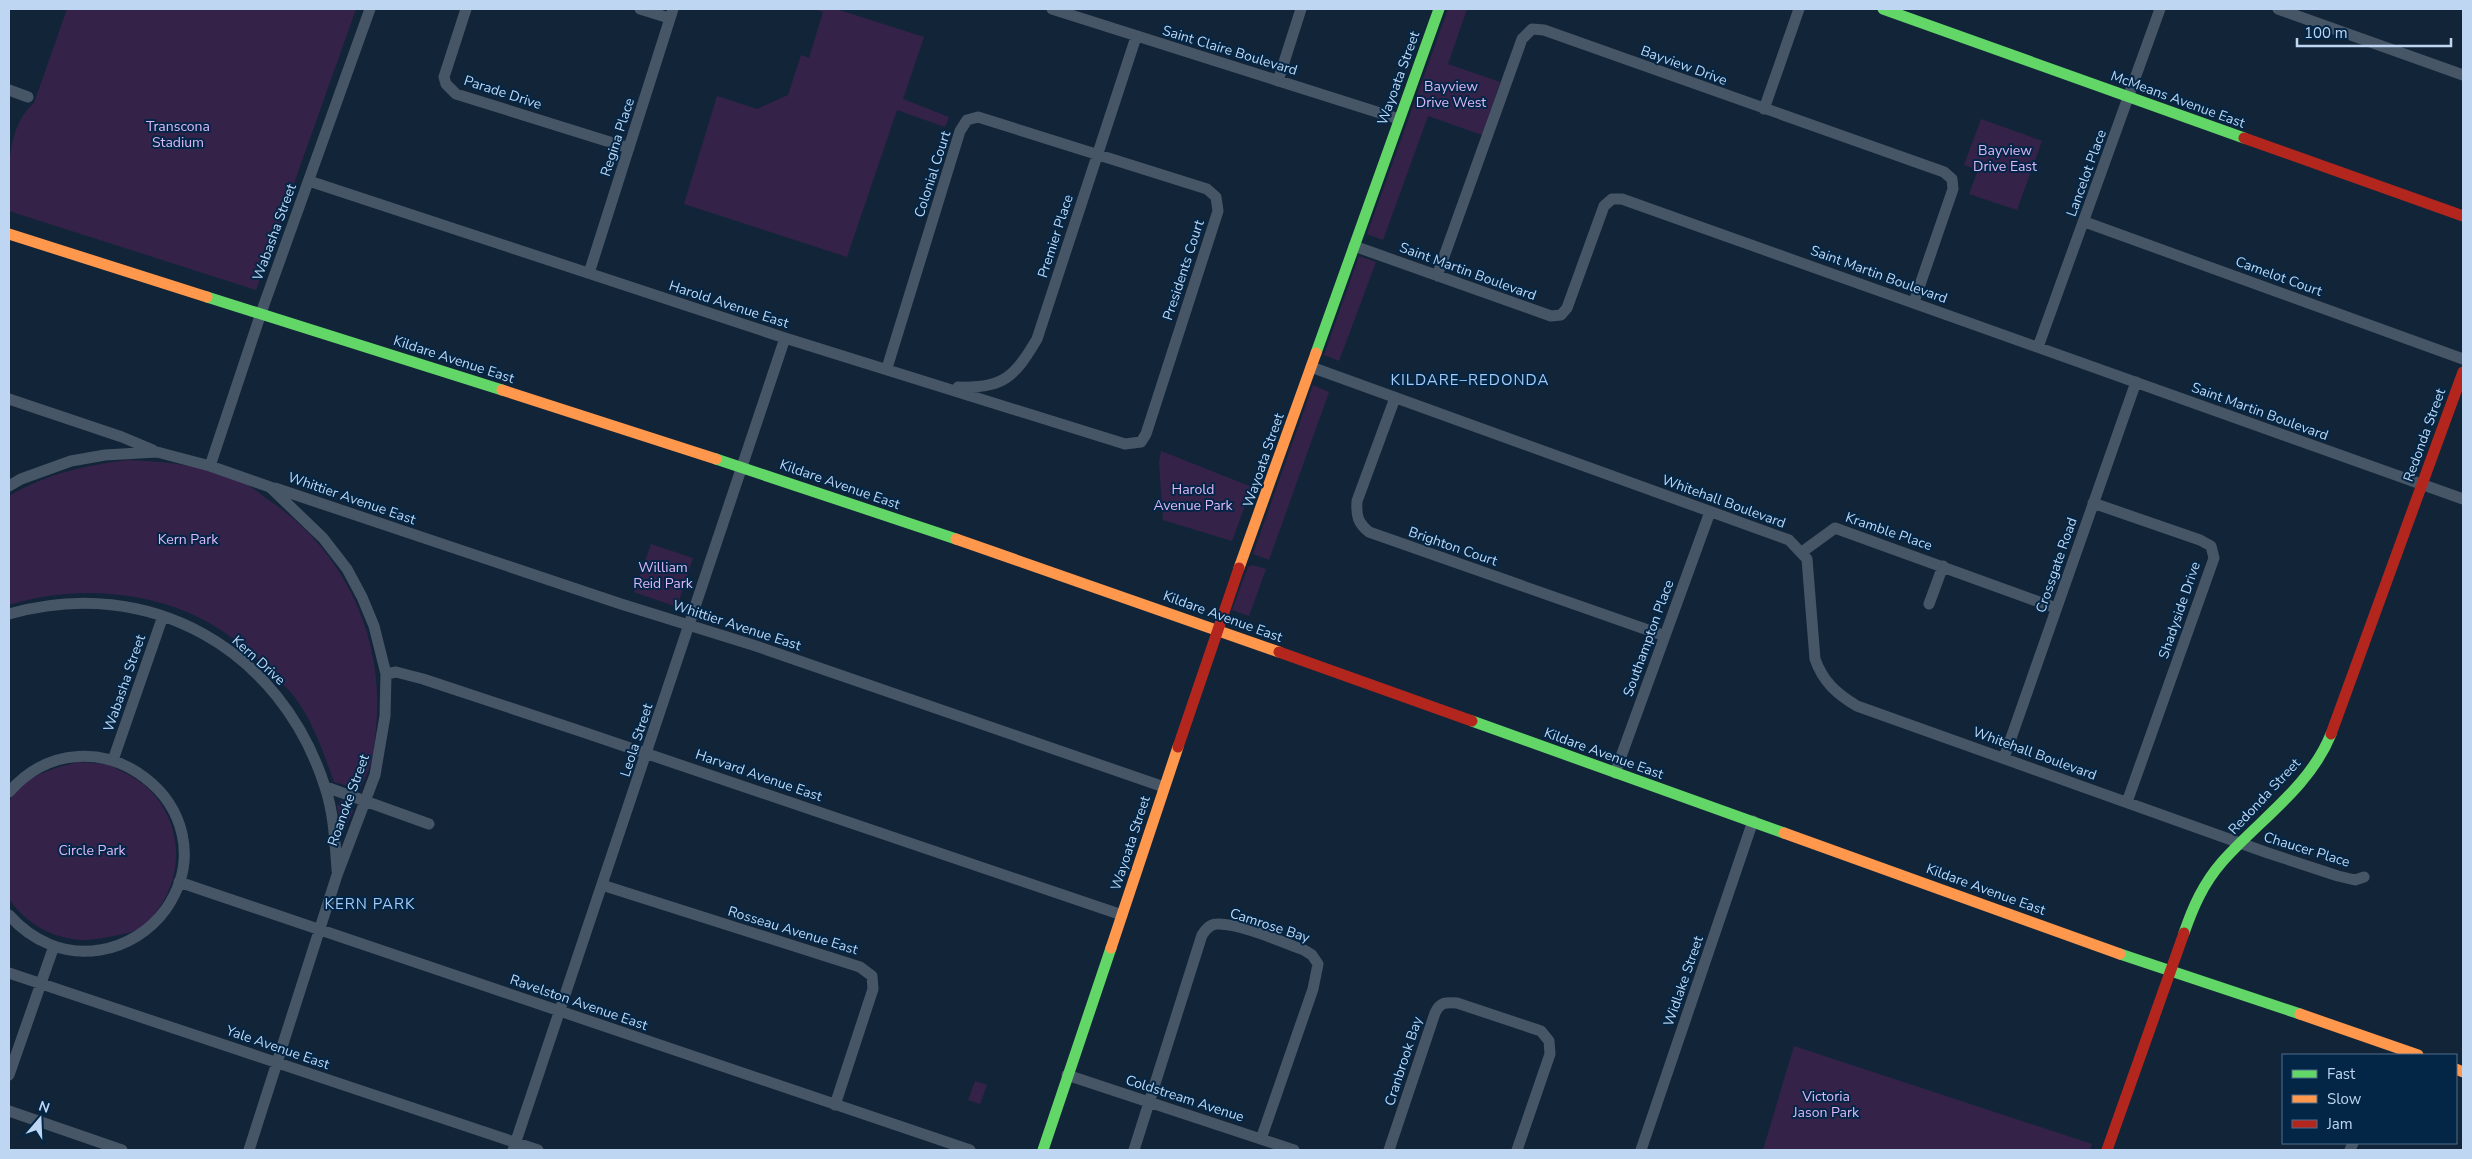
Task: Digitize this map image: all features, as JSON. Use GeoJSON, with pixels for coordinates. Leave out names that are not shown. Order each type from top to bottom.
{"type":"FeatureCollection","features":[{"type":"Feature","properties":{"kind":"street","name":"Wabasha Street"},"geometry":{"type":"LineString","coordinates":[[210,466],[261,313],[370,9]]}},
{"type":"Feature","properties":{"kind":"street","name":"Parade Drive"},"geometry":{"type":"LineString","coordinates":[[466,9],[444,77],[450,89],[456,94],[629,148]]}},
{"type":"Feature","properties":{"kind":"street"},"geometry":{"type":"LineString","coordinates":[[640,9],[671,14]]}},
{"type":"Feature","properties":{"kind":"street","name":"Saint Claire Boulevard"},"geometry":{"type":"LineString","coordinates":[[1052,9],[1399,119]]}},
{"type":"Feature","properties":{"kind":"street"},"geometry":{"type":"LineString","coordinates":[[1278,81],[1301,9]]}},
{"type":"Feature","properties":{"kind":"street","name":"Wayoata Street"},"geometry":{"type":"LineString","coordinates":[[1043,1150],[1217,630],[1439,9]]}},
{"type":"Feature","properties":{"kind":"street"},"geometry":{"type":"LineString","coordinates":[[1764,109],[1799,9]]}},
{"type":"Feature","properties":{"kind":"street","name":"McMeans Avenue East"},"geometry":{"type":"LineString","coordinates":[[1883,9],[2463,216]]}},
{"type":"Feature","properties":{"kind":"street","name":"Lancelot Place"},"geometry":{"type":"LineString","coordinates":[[2038,347],[2085,222],[2160,9]]}},
{"type":"Feature","properties":{"kind":"street"},"geometry":{"type":"LineString","coordinates":[[2278,9],[2463,75]]}},
{"type":"Feature","properties":{"kind":"street","name":"Regina Place"},"geometry":{"type":"LineString","coordinates":[[589,273],[671,14]]}},
{"type":"Feature","properties":{"kind":"street","name":"Bayview Drive"},"geometry":{"type":"LineString","coordinates":[[1437,276],[1522,39],[1532,29],[1544,30],[1944,172],[1952,179],[1953,189],[1914,302]]}},
{"type":"Feature","properties":{"kind":"street","name":"Premier Place"},"geometry":{"type":"LineString","coordinates":[[947,387],[978,388],[1002,381],[1021,365],[1037,339],[1136,37]]}},
{"type":"Feature","properties":{"kind":"street"},"geometry":{"type":"LineString","coordinates":[[9,90],[28,97]]}},
{"type":"Feature","properties":{"kind":"street","name":"Colonial Court"},"geometry":{"type":"LineString","coordinates":[[886,368],[960,131],[967,120],[978,117],[1098,154]]}},
{"type":"Feature","properties":{"kind":"street","name":"Presidents Court"},"geometry":{"type":"LineString","coordinates":[[1098,154],[1207,190],[1216,197],[1218,208],[1141,442]]}},
{"type":"Feature","properties":{"kind":"street","name":"Harold Avenue East"},"geometry":{"type":"LineString","coordinates":[[309,182],[785,338],[1125,444],[1141,442]]}},
{"type":"Feature","properties":{"kind":"street","name":"Saint Martin Boulevard"},"geometry":{"type":"LineString","coordinates":[[1354,246],[1551,316],[1561,315],[1567,308],[1604,206],[1612,199],[1622,198],[2463,499]]}},
{"type":"Feature","properties":{"kind":"street","name":"Camelot Court"},"geometry":{"type":"LineString","coordinates":[[2085,222],[2463,359]]}},
{"type":"Feature","properties":{"kind":"street","name":"Kildare Avenue East"},"geometry":{"type":"LineString","coordinates":[[9,234],[743,467],[1217,630],[2170,970],[2386,1050],[2412,1054]]}},
{"type":"Feature","properties":{"kind":"street","name":"Leola Street"},"geometry":{"type":"LineString","coordinates":[[515,1147],[785,338]]}},
{"type":"Feature","properties":{"kind":"street","name":"Whitehall Boulevard"},"geometry":{"type":"LineString","coordinates":[[1311,367],[1789,540],[1807,559],[1815,660],[1826,683],[1839,695],[1857,706],[2240,844]]}},
{"type":"Feature","properties":{"kind":"street","name":"Redonda Street"},"geometry":{"type":"LineString","coordinates":[[2107,1150],[2197,897],[2221,863],[2306,777],[2330,738],[2463,372]]}},
{"type":"Feature","properties":{"kind":"street","name":"Crossgate Road"},"geometry":{"type":"LineString","coordinates":[[2004,758],[2136,382]]}},
{"type":"Feature","properties":{"kind":"street"},"geometry":{"type":"LineString","coordinates":[[9,398],[122,437],[156,452]]}},
{"type":"Feature","properties":{"kind":"street","name":"Brighton Court"},"geometry":{"type":"LineString","coordinates":[[1395,398],[1357,501],[1356,512],[1359,524],[1369,532],[1665,636]]}},
{"type":"Feature","properties":{"kind":"street"},"geometry":{"type":"LineString","coordinates":[[9,486],[21,479],[71,461],[105,455],[156,452]]}},
{"type":"Feature","properties":{"kind":"street","name":"Roanoke Street"},"geometry":{"type":"LineString","coordinates":[[156,452],[210,466],[270,487],[323,538],[347,569],[374,626],[386,674],[385,716],[381,751],[366,803],[337,875],[248,1150]]}},
{"type":"Feature","properties":{"kind":"street","name":"Whittier Avenue East"},"geometry":{"type":"LineString","coordinates":[[270,487],[689,626],[756,646],[1164,787]]}},
{"type":"Feature","properties":{"kind":"street","name":"Shadyside Drive"},"geometry":{"type":"LineString","coordinates":[[2094,503],[2200,540],[2211,546],[2214,558],[2127,802]]}},
{"type":"Feature","properties":{"kind":"street","name":"Southampton Place"},"geometry":{"type":"LineString","coordinates":[[1615,773],[1710,512]]}},
{"type":"Feature","properties":{"kind":"street","name":"Kramble Place"},"geometry":{"type":"LineString","coordinates":[[1802,552],[1835,528],[2056,608]]}},
{"type":"Feature","properties":{"kind":"street","name":"Kramble Place"},"geometry":{"type":"LineString","coordinates":[[1929,604],[1944,566]]}},
{"type":"Feature","properties":{"kind":"street","name":"Kern Drive"},"geometry":{"type":"LineString","coordinates":[[9,614],[58,603],[93,602],[116,605],[163,616],[206,635],[236,654],[286,706],[302,732],[326,787],[332,813],[337,875]]}},
{"type":"Feature","properties":{"kind":"street","name":"Wabasha Street"},"geometry":{"type":"LineString","coordinates":[[113,760],[163,616]]}},
{"type":"Feature","properties":{"kind":"street","name":"Harvard Avenue East"},"geometry":{"type":"LineString","coordinates":[[386,674],[396,672],[424,679],[1122,915]]}},
{"type":"Feature","properties":{"kind":"street"},"geometry":{"type":"LineString","coordinates":[[9,792],[28,773],[52,761],[78,756],[113,760],[136,770],[149,779],[160,791],[173,811],[181,834],[183,850],[179,882],[168,906],[157,920],[130,940],[114,947],[88,951],[54,946],[28,933],[9,915]]}},
{"type":"Feature","properties":{"kind":"street"},"geometry":{"type":"LineString","coordinates":[[326,787],[366,803],[429,824]]}},
{"type":"Feature","properties":{"kind":"street","name":"Widlake Street"},"geometry":{"type":"LineString","coordinates":[[1641,1150],[1753,822]]}},
{"type":"Feature","properties":{"kind":"street","name":"Chaucer Place"},"geometry":{"type":"LineString","coordinates":[[2240,844],[2338,876],[2355,880],[2364,877]]}},
{"type":"Feature","properties":{"kind":"street","name":"Ravelston Avenue East"},"geometry":{"type":"LineString","coordinates":[[179,882],[970,1150]]}},
{"type":"Feature","properties":{"kind":"street","name":"Rosseau Avenue East"},"geometry":{"type":"LineString","coordinates":[[602,885],[860,966],[872,976],[873,989],[835,1105]]}},
{"type":"Feature","properties":{"kind":"street","name":"Camrose Bay"},"geometry":{"type":"LineString","coordinates":[[1150,1102],[1202,935],[1207,928],[1216,924],[1233,926],[1304,950],[1312,954],[1318,964],[1313,990],[1261,1139]]}},
{"type":"Feature","properties":{"kind":"street"},"geometry":{"type":"LineString","coordinates":[[9,1075],[54,946]]}},
{"type":"Feature","properties":{"kind":"street","name":"Yale Avenue East"},"geometry":{"type":"LineString","coordinates":[[9,973],[277,1063],[515,1147],[538,1150]]}},
{"type":"Feature","properties":{"kind":"street","name":"Cranbrook Bay"},"geometry":{"type":"LineString","coordinates":[[1389,1150],[1435,1013],[1438,1006],[1445,1002],[1457,1004],[1542,1031],[1549,1041],[1550,1054],[1517,1150]]}},
{"type":"Feature","properties":{"kind":"street","name":"Coldstream Avenue"},"geometry":{"type":"LineString","coordinates":[[1067,1075],[1294,1150]]}},
{"type":"Feature","properties":{"kind":"street"},"geometry":{"type":"LineString","coordinates":[[1134,1150],[1150,1102]]}},
{"type":"Feature","properties":{"kind":"street"},"geometry":{"type":"LineString","coordinates":[[9,1111],[122,1150]]}},
{"type":"Feature","properties":{"kind":"green space","name":"Transcona Stadium"},"geometry":{"type":"Polygon","coordinates":[[[67,9],[356,9],[256,290],[9,211],[9,168],[13,139],[25,113],[34,103],[67,9]]]}},
{"type":"Feature","properties":{"kind":"green space"},"geometry":{"type":"Polygon","coordinates":[[[815,9],[836,9],[924,37],[903,99],[949,117],[945,127],[897,110],[847,257],[684,204],[717,96],[757,109],[788,95],[801,55],[809,58],[823,12],[815,9]]]}},
{"type":"Feature","properties":{"kind":"green space","name":"Bayview Drive West"},"geometry":{"type":"Polygon","coordinates":[[[1448,9],[1467,9],[1448,64],[1500,82],[1482,135],[1428,116],[1383,240],[1367,234],[1448,9]]]}},
{"type":"Feature","properties":{"kind":"green space","name":"Bayview Drive East"},"geometry":{"type":"Polygon","coordinates":[[[1981,119],[2042,141],[2017,210],[1969,194],[1978,170],[1964,165],[1981,119]]]}},
{"type":"Feature","properties":{"kind":"green space"},"geometry":{"type":"Polygon","coordinates":[[[1359,256],[1376,262],[1339,361],[1324,355],[1359,256]]]}},
{"type":"Feature","properties":{"kind":"green space"},"geometry":{"type":"Polygon","coordinates":[[[1313,385],[1329,392],[1269,560],[1253,554],[1313,385]]]}},
{"type":"Feature","properties":{"kind":"green space","name":"Harold Avenue Park"},"geometry":{"type":"Polygon","coordinates":[[[1161,451],[1252,487],[1232,541],[1163,520],[1159,463],[1161,451]]]}},
{"type":"Feature","properties":{"kind":"green space","name":"Kern Park"},"geometry":{"type":"Polygon","coordinates":[[[128,460],[171,463],[200,468],[228,476],[245,484],[293,518],[316,540],[335,565],[351,592],[363,621],[372,651],[376,682],[377,714],[373,754],[367,775],[357,789],[334,782],[313,729],[289,690],[246,649],[212,624],[166,604],[122,595],[76,593],[53,595],[9,605],[9,496],[52,476],[96,465],[128,460]]]}},
{"type":"Feature","properties":{"kind":"green space","name":"William Reid Park"},"geometry":{"type":"Polygon","coordinates":[[[651,544],[693,558],[677,607],[634,592],[651,544]]]}},
{"type":"Feature","properties":{"kind":"green space"},"geometry":{"type":"Polygon","coordinates":[[[1252,565],[1266,569],[1249,616],[1232,610],[1248,567],[1252,565]]]}},
{"type":"Feature","properties":{"kind":"green space","name":"Circle Park"},"geometry":{"type":"Polygon","coordinates":[[[78,762],[111,766],[145,786],[158,800],[174,832],[175,869],[170,888],[161,905],[149,920],[142,927],[129,933],[87,940],[60,936],[50,933],[32,922],[9,899],[8,831],[10,800],[31,779],[49,770],[78,762]]]}},
{"type":"Feature","properties":{"kind":"green space"},"geometry":{"type":"Polygon","coordinates":[[[341,800],[350,803],[353,811],[342,835],[337,806],[341,800]]]}},
{"type":"Feature","properties":{"kind":"green space","name":"Victoria Jason Park"},"geometry":{"type":"Polygon","coordinates":[[[1794,1046],[2092,1144],[2090,1150],[1763,1150],[1794,1046]]]}},
{"type":"Feature","properties":{"kind":"green space"},"geometry":{"type":"Polygon","coordinates":[[[975,1081],[987,1085],[980,1104],[968,1100],[975,1081]]]}},
{"type":"Feature","properties":{"kind":"traffic: fast"},"geometry":{"type":"LineString","coordinates":[[1316,353],[1439,9]]}},
{"type":"Feature","properties":{"kind":"traffic: fast"},"geometry":{"type":"LineString","coordinates":[[1883,9],[2244,138]]}},
{"type":"Feature","properties":{"kind":"traffic: fast"},"geometry":{"type":"LineString","coordinates":[[207,297],[502,390]]}},
{"type":"Feature","properties":{"kind":"traffic: fast"},"geometry":{"type":"LineString","coordinates":[[716,459],[956,539]]}},
{"type":"Feature","properties":{"kind":"traffic: fast"},"geometry":{"type":"LineString","coordinates":[[1472,721],[1784,833]]}},
{"type":"Feature","properties":{"kind":"traffic: fast"},"geometry":{"type":"LineString","coordinates":[[2184,933],[2199,896],[2215,870],[2297,787],[2322,753],[2331,734]]}},
{"type":"Feature","properties":{"kind":"traffic: fast"},"geometry":{"type":"LineString","coordinates":[[1043,1150],[1111,948]]}},
{"type":"Feature","properties":{"kind":"traffic: fast"},"geometry":{"type":"LineString","coordinates":[[2120,954],[2300,1014]]}},
{"type":"Feature","properties":{"kind":"traffic: slow"},"geometry":{"type":"LineString","coordinates":[[9,234],[207,297]]}},
{"type":"Feature","properties":{"kind":"traffic: slow"},"geometry":{"type":"LineString","coordinates":[[1239,568],[1316,353]]}},
{"type":"Feature","properties":{"kind":"traffic: slow"},"geometry":{"type":"LineString","coordinates":[[502,390],[716,459]]}},
{"type":"Feature","properties":{"kind":"traffic: slow"},"geometry":{"type":"LineString","coordinates":[[956,539],[1279,652]]}},
{"type":"Feature","properties":{"kind":"traffic: slow"},"geometry":{"type":"LineString","coordinates":[[1111,948],[1178,747]]}},
{"type":"Feature","properties":{"kind":"traffic: slow"},"geometry":{"type":"LineString","coordinates":[[1784,833],[2120,954]]}},
{"type":"Feature","properties":{"kind":"traffic: slow"},"geometry":{"type":"LineString","coordinates":[[2300,1014],[2415,1054]]}},
{"type":"Feature","properties":{"kind":"traffic: slow"},"geometry":{"type":"LineString","coordinates":[[2457,1069],[2463,1072]]}},
{"type":"Feature","properties":{"kind":"traffic: jam"},"geometry":{"type":"LineString","coordinates":[[2244,138],[2463,216]]}},
{"type":"Feature","properties":{"kind":"traffic: jam"},"geometry":{"type":"LineString","coordinates":[[2331,734],[2463,372]]}},
{"type":"Feature","properties":{"kind":"traffic: jam"},"geometry":{"type":"LineString","coordinates":[[1178,747],[1239,568]]}},
{"type":"Feature","properties":{"kind":"traffic: jam"},"geometry":{"type":"LineString","coordinates":[[1279,652],[1472,721]]}},
{"type":"Feature","properties":{"kind":"traffic: jam"},"geometry":{"type":"LineString","coordinates":[[2107,1150],[2184,933]]}},
{"type":"Feature","properties":{"kind":"district","name":"KILDARE–REDONDA"},"geometry":{"type":"Point","coordinates":[1470,380]}},
{"type":"Feature","properties":{"kind":"district","name":"KERN PARK"},"geometry":{"type":"Point","coordinates":[370,904]}}]}
